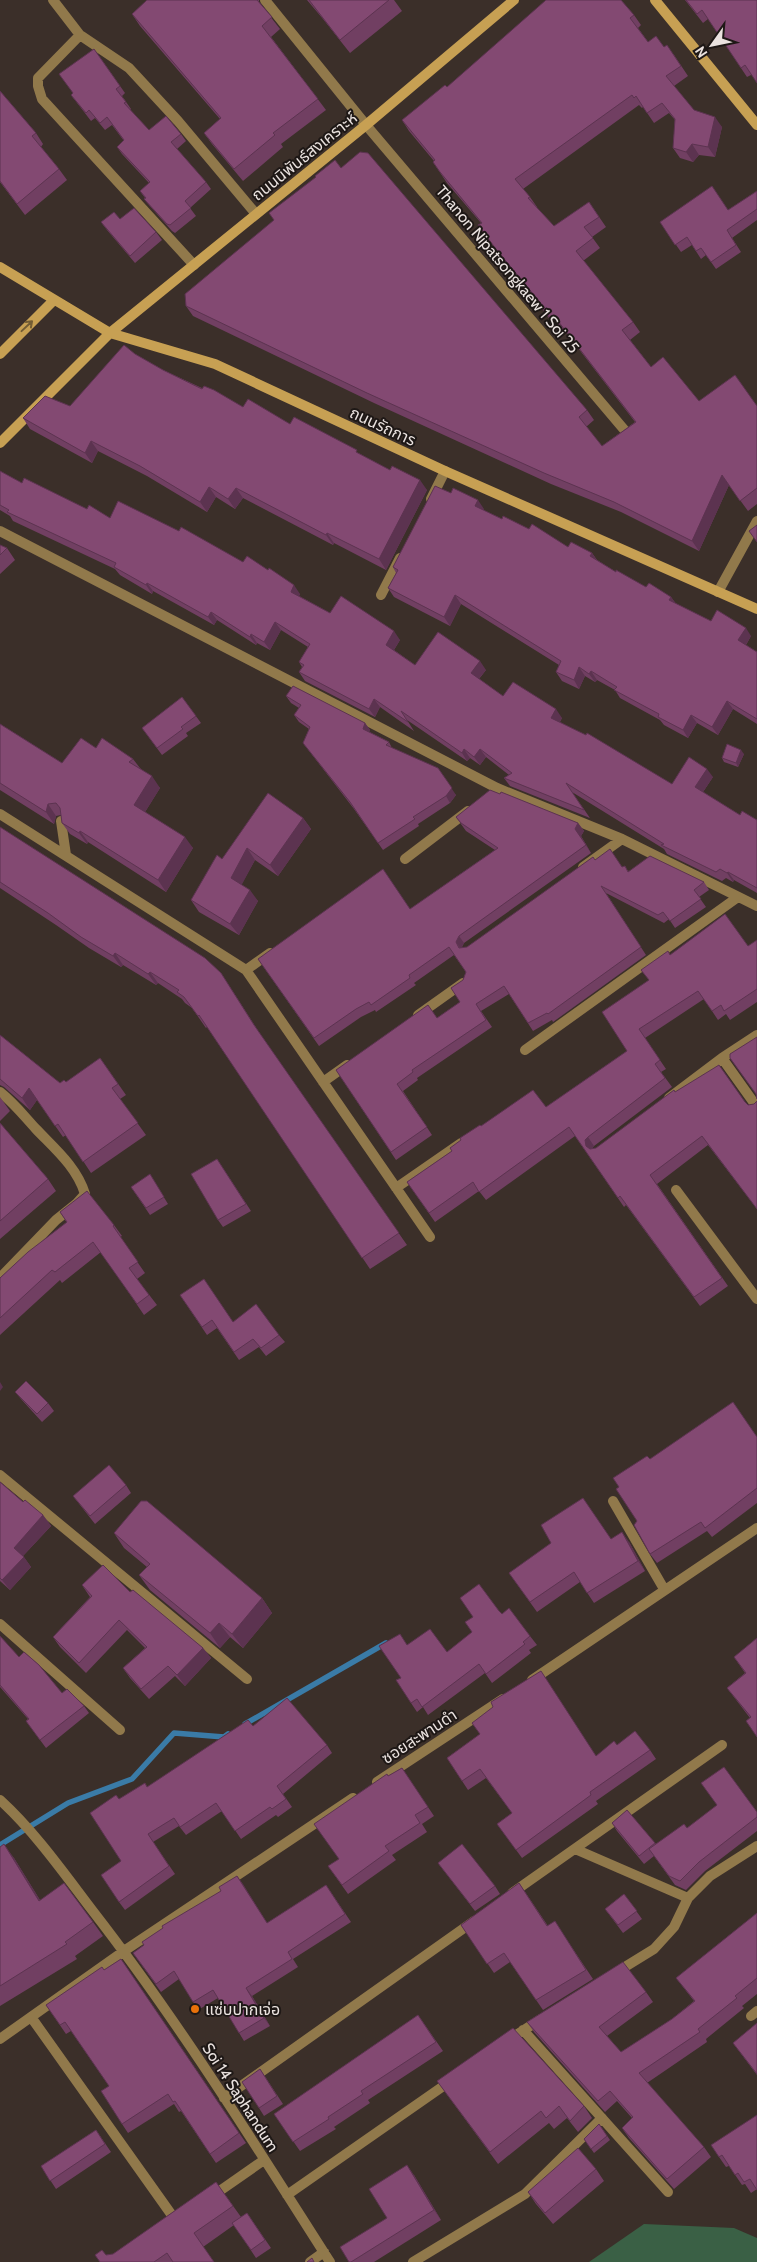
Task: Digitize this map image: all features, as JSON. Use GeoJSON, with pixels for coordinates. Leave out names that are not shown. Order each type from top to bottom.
{"type":"FeatureCollection","features":[{"type":"Feature","properties":{"kind":"street"},"geometry":{"type":"LineString","coordinates":[[53,0],[80,35],[129,68],[178,121],[256,214]]}},
{"type":"Feature","properties":{"kind":"street","name":"Thanon Nipatsongkaew 1 Soi 25"},"geometry":{"type":"LineString","coordinates":[[265,0],[366,125],[627,433]]}},
{"type":"Feature","properties":{"kind":"street","name":"ถนนนิพันธ์สงเคราะห์"},"geometry":{"type":"LineString","coordinates":[[1,443],[110,333],[366,125],[514,0]]}},
{"type":"Feature","properties":{"kind":"street"},"geometry":{"type":"LineString","coordinates":[[655,0],[757,124]]}},
{"type":"Feature","properties":{"kind":"street"},"geometry":{"type":"LineString","coordinates":[[80,35],[38,78],[42,99],[194,265]]}},
{"type":"Feature","properties":{"kind":"street","name":"ถนนรัถการ"},"geometry":{"type":"LineString","coordinates":[[0,267],[110,333],[215,364],[445,471],[757,609]]}},
{"type":"Feature","properties":{"kind":"street"},"geometry":{"type":"LineString","coordinates":[[0,354],[54,300]]}},
{"type":"Feature","properties":{"kind":"street"},"geometry":{"type":"LineString","coordinates":[[428,504],[445,471]]}},
{"type":"Feature","properties":{"kind":"street"},"geometry":{"type":"LineString","coordinates":[[718,592],[757,521]]}},
{"type":"Feature","properties":{"kind":"street"},"geometry":{"type":"LineString","coordinates":[[0,531],[493,791],[622,839],[757,906]]}},
{"type":"Feature","properties":{"kind":"street"},"geometry":{"type":"LineString","coordinates":[[381,595],[406,546]]}},
{"type":"Feature","properties":{"kind":"street"},"geometry":{"type":"LineString","coordinates":[[406,859],[474,806]]}},
{"type":"Feature","properties":{"kind":"street"},"geometry":{"type":"LineString","coordinates":[[0,814],[246,970],[430,1236]]}},
{"type":"Feature","properties":{"kind":"street"},"geometry":{"type":"LineString","coordinates":[[61,821],[66,855]]}},
{"type":"Feature","properties":{"kind":"street"},"geometry":{"type":"LineString","coordinates":[[574,874],[622,839]]}},
{"type":"Feature","properties":{"kind":"street"},"geometry":{"type":"LineString","coordinates":[[525,1050],[738,897]]}},
{"type":"Feature","properties":{"kind":"street"},"geometry":{"type":"LineString","coordinates":[[246,970],[277,948]]}},
{"type":"Feature","properties":{"kind":"street"},"geometry":{"type":"LineString","coordinates":[[410,1021],[464,982]]}},
{"type":"Feature","properties":{"kind":"street"},"geometry":{"type":"LineString","coordinates":[[660,1104],[722,1058],[757,1035]]}},
{"type":"Feature","properties":{"kind":"street"},"geometry":{"type":"LineString","coordinates":[[722,1058],[757,1107]]}},
{"type":"Feature","properties":{"kind":"street"},"geometry":{"type":"LineString","coordinates":[[323,1082],[355,1060]]}},
{"type":"Feature","properties":{"kind":"street"},"geometry":{"type":"LineString","coordinates":[[0,1092],[14,1103],[61,1156],[81,1183],[84,1194],[0,1278]]}},
{"type":"Feature","properties":{"kind":"street"},"geometry":{"type":"LineString","coordinates":[[396,1188],[468,1138]]}},
{"type":"Feature","properties":{"kind":"street"},"geometry":{"type":"LineString","coordinates":[[676,1190],[757,1299]]}},
{"type":"Feature","properties":{"kind":"street"},"geometry":{"type":"LineString","coordinates":[[0,1475],[247,1679]]}},
{"type":"Feature","properties":{"kind":"street"},"geometry":{"type":"LineString","coordinates":[[613,1501],[664,1589]]}},
{"type":"Feature","properties":{"kind":"street","name":"ซอยสะพานดำ"},"geometry":{"type":"LineString","coordinates":[[0,2039],[124,1951],[757,1528]]}},
{"type":"Feature","properties":{"kind":"street"},"geometry":{"type":"LineString","coordinates":[[0,1624],[120,1730]]}},
{"type":"Feature","properties":{"kind":"street"},"geometry":{"type":"LineString","coordinates":[[501,1901],[722,1745]]}},
{"type":"Feature","properties":{"kind":"street","name":"Soi 14 Saphandum"},"geometry":{"type":"LineString","coordinates":[[0,1800],[13,1811],[39,1841],[124,1951],[224,2098],[330,2262]]}},
{"type":"Feature","properties":{"kind":"street"},"geometry":{"type":"LineString","coordinates":[[605,1979],[654,1949],[674,1927],[688,1898],[710,1876],[757,1846]]}},
{"type":"Feature","properties":{"kind":"street"},"geometry":{"type":"LineString","coordinates":[[575,1849],[688,1898]]}},
{"type":"Feature","properties":{"kind":"street"},"geometry":{"type":"LineString","coordinates":[[224,2098],[485,1913]]}},
{"type":"Feature","properties":{"kind":"street"},"geometry":{"type":"LineString","coordinates":[[499,2047],[548,2014]]}},
{"type":"Feature","properties":{"kind":"street"},"geometry":{"type":"LineString","coordinates":[[31,2017],[176,2221]]}},
{"type":"Feature","properties":{"kind":"street"},"geometry":{"type":"LineString","coordinates":[[523,2030],[668,2192]]}},
{"type":"Feature","properties":{"kind":"street"},"geometry":{"type":"LineString","coordinates":[[287,2195],[458,2075]]}},
{"type":"Feature","properties":{"kind":"street"},"geometry":{"type":"LineString","coordinates":[[413,2262],[525,2194],[602,2118]]}},
{"type":"Feature","properties":{"kind":"street"},"geometry":{"type":"LineString","coordinates":[[200,2204],[264,2160]]}},
{"type":"Feature","properties":{"kind":"street"},"geometry":{"type":"LineString","coordinates":[[310,2262],[324,2252]]}},
{"type":"Feature","properties":{"kind":"green space"},"geometry":{"type":"Polygon","coordinates":[[[644,2224],[734,2228],[757,2238],[757,2262],[589,2262],[644,2224]]]}},
{"type":"Feature","properties":{"kind":"building"},"geometry":{"type":"Polygon","coordinates":[[[147,0],[257,0],[272,17],[262,26],[318,99],[273,133],[275,135],[234,169],[204,133],[221,118],[132,14],[147,0]]]}},
{"type":"Feature","properties":{"kind":"building"},"geometry":{"type":"Polygon","coordinates":[[[309,0],[389,0],[340,40],[309,0]]]}},
{"type":"Feature","properties":{"kind":"building"},"geometry":{"type":"Polygon","coordinates":[[[546,0],[621,0],[634,15],[630,18],[648,42],[656,36],[664,47],[667,45],[681,66],[666,76],[694,110],[715,117],[708,147],[692,144],[686,152],[673,148],[675,119],[662,103],[647,113],[636,96],[634,98],[632,95],[515,179],[530,197],[528,198],[554,226],[589,202],[599,217],[584,227],[593,238],[576,251],[633,322],[622,330],[651,367],[663,357],[699,401],[735,375],[757,406],[757,488],[740,501],[722,475],[692,541],[614,502],[544,473],[367,393],[186,306],[185,294],[274,220],[269,213],[335,160],[341,168],[360,152],[368,153],[587,410],[579,417],[602,446],[636,422],[558,321],[554,323],[541,307],[543,306],[496,249],[478,225],[482,223],[440,172],[433,162],[435,160],[402,120],[445,85],[447,87],[546,0]]]}},
{"type":"Feature","properties":{"kind":"building"},"geometry":{"type":"Polygon","coordinates":[[[686,0],[757,0],[757,83],[745,65],[741,68],[702,10],[697,14],[686,0]]]}},
{"type":"Feature","properties":{"kind":"building"},"geometry":{"type":"Polygon","coordinates":[[[94,49],[120,86],[116,89],[126,102],[124,103],[149,130],[166,116],[181,134],[171,142],[206,182],[185,201],[191,208],[170,225],[144,199],[146,198],[140,191],[150,182],[117,147],[124,140],[107,117],[100,123],[89,110],[86,113],[71,95],[73,93],[59,74],[94,49]]]}},
{"type":"Feature","properties":{"kind":"building"},"geometry":{"type":"Polygon","coordinates":[[[0,91],[36,133],[32,136],[59,169],[17,204],[0,181],[0,91]]]}},
{"type":"Feature","properties":{"kind":"building"},"geometry":{"type":"Polygon","coordinates":[[[712,186],[728,210],[757,191],[757,209],[727,230],[736,245],[711,262],[701,248],[696,251],[687,237],[675,245],[660,222],[712,186]]]}},
{"type":"Feature","properties":{"kind":"building"},"geometry":{"type":"Polygon","coordinates":[[[134,208],[156,232],[130,256],[101,222],[114,212],[120,219],[134,208]]]}},
{"type":"Feature","properties":{"kind":"building"},"geometry":{"type":"Polygon","coordinates":[[[124,345],[135,354],[163,370],[202,389],[204,386],[214,390],[243,407],[248,399],[290,424],[294,417],[357,450],[356,452],[390,470],[392,466],[420,480],[379,559],[327,533],[326,535],[236,488],[228,499],[209,487],[200,502],[140,466],[91,441],[85,453],[23,418],[45,396],[70,406],[124,345]]]}},
{"type":"Feature","properties":{"kind":"building"},"geometry":{"type":"Polygon","coordinates":[[[0,471],[22,483],[24,478],[87,509],[89,505],[110,518],[118,501],[179,531],[181,527],[243,562],[247,556],[268,570],[269,568],[294,585],[291,592],[330,613],[341,596],[394,631],[386,645],[415,665],[438,632],[480,661],[471,673],[503,696],[513,682],[556,709],[551,718],[586,735],[587,733],[672,784],[689,757],[707,769],[695,787],[740,815],[742,811],[757,820],[757,888],[728,872],[720,869],[716,872],[661,845],[664,844],[566,783],[584,810],[504,778],[512,773],[480,749],[474,757],[464,749],[462,753],[401,711],[408,722],[374,699],[369,709],[299,672],[304,665],[299,662],[310,644],[275,622],[264,642],[251,634],[250,637],[211,612],[208,617],[147,583],[146,585],[114,567],[116,563],[7,512],[9,510],[0,505],[0,471]]]}},
{"type":"Feature","properties":{"kind":"building"},"geometry":{"type":"Polygon","coordinates":[[[435,486],[451,493],[453,488],[478,500],[475,506],[502,519],[503,516],[529,529],[532,524],[568,547],[571,542],[592,553],[590,556],[616,572],[616,570],[646,587],[649,583],[671,597],[669,600],[711,621],[717,610],[746,628],[738,640],[757,652],[757,719],[727,701],[712,727],[691,715],[683,730],[658,717],[659,714],[614,690],[617,687],[591,671],[589,674],[579,667],[574,680],[556,672],[561,661],[455,595],[444,617],[388,588],[398,570],[393,567],[435,486]]]}},
{"type":"Feature","properties":{"kind":"building"},"geometry":{"type":"Polygon","coordinates":[[[757,525],[757,542],[749,531],[757,525]]]}},
{"type":"Feature","properties":{"kind":"building"},"geometry":{"type":"Polygon","coordinates":[[[0,545],[7,548],[0,555],[0,545]]]}},
{"type":"Feature","properties":{"kind":"building"},"geometry":{"type":"Polygon","coordinates":[[[293,686],[365,723],[363,729],[389,742],[386,745],[438,768],[452,788],[446,796],[378,843],[350,802],[303,743],[310,727],[294,715],[301,705],[286,696],[293,686]]]}},
{"type":"Feature","properties":{"kind":"building"},"geometry":{"type":"Polygon","coordinates":[[[182,697],[196,716],[181,727],[183,729],[157,748],[142,728],[182,697]]]}},
{"type":"Feature","properties":{"kind":"building"},"geometry":{"type":"Polygon","coordinates":[[[0,724],[62,763],[81,738],[96,748],[102,738],[133,759],[129,762],[152,776],[134,805],[185,837],[158,880],[80,831],[79,833],[62,823],[60,808],[56,803],[48,804],[46,812],[0,783],[0,724]]]}},
{"type":"Feature","properties":{"kind":"building"},"geometry":{"type":"Polygon","coordinates":[[[727,744],[741,750],[736,763],[722,758],[727,744]]]}},
{"type":"Feature","properties":{"kind":"building"},"geometry":{"type":"Polygon","coordinates":[[[490,790],[500,794],[501,792],[578,823],[575,829],[586,845],[459,936],[456,942],[459,948],[467,947],[593,857],[595,860],[610,849],[622,867],[625,866],[628,872],[650,856],[704,882],[694,890],[701,899],[670,921],[663,912],[658,915],[601,886],[641,947],[548,1014],[528,1023],[504,986],[476,1004],[486,1020],[412,1070],[413,1072],[397,1084],[427,1127],[391,1152],[336,1070],[428,1005],[437,1018],[460,1002],[451,988],[463,980],[466,972],[449,947],[409,975],[410,978],[371,1005],[369,1002],[356,1009],[314,1038],[258,959],[383,869],[410,909],[498,848],[461,823],[456,817],[490,790]]]}},
{"type":"Feature","properties":{"kind":"building"},"geometry":{"type":"Polygon","coordinates":[[[268,793],[303,818],[270,865],[247,848],[231,878],[250,890],[230,924],[191,900],[217,855],[222,859],[268,793]]]}},
{"type":"Feature","properties":{"kind":"building"},"geometry":{"type":"Polygon","coordinates":[[[0,827],[205,958],[221,973],[254,1025],[399,1233],[362,1258],[199,1015],[184,997],[177,992],[179,990],[150,972],[148,974],[115,953],[113,956],[81,937],[0,882],[0,827]]]}},
{"type":"Feature","properties":{"kind":"building"},"geometry":{"type":"Polygon","coordinates":[[[725,914],[748,946],[757,940],[757,989],[724,1011],[721,1005],[712,1011],[698,991],[639,1029],[660,1060],[655,1064],[665,1078],[585,1140],[586,1146],[590,1149],[596,1148],[674,1090],[675,1092],[719,1065],[748,1105],[754,1104],[757,1101],[757,1209],[702,1136],[650,1175],[722,1278],[694,1297],[620,1196],[618,1198],[569,1127],[479,1192],[473,1182],[429,1213],[407,1182],[452,1151],[450,1148],[461,1140],[460,1138],[481,1126],[533,1090],[546,1107],[627,1051],[602,1012],[649,980],[641,970],[668,951],[670,955],[725,914]]]}},
{"type":"Feature","properties":{"kind":"building"},"geometry":{"type":"Polygon","coordinates":[[[0,1035],[60,1083],[64,1080],[66,1082],[100,1058],[118,1084],[112,1088],[138,1123],[83,1162],[58,1124],[55,1126],[29,1088],[22,1098],[0,1079],[0,1035]]]}},
{"type":"Feature","properties":{"kind":"building"},"geometry":{"type":"Polygon","coordinates":[[[757,1037],[757,1099],[756,1094],[730,1058],[730,1054],[757,1037]]]}},
{"type":"Feature","properties":{"kind":"building"},"geometry":{"type":"Polygon","coordinates":[[[0,1123],[48,1179],[0,1221],[0,1123]]]}},
{"type":"Feature","properties":{"kind":"building"},"geometry":{"type":"Polygon","coordinates":[[[217,1159],[246,1204],[218,1220],[191,1174],[217,1159]]]}},
{"type":"Feature","properties":{"kind":"building"},"geometry":{"type":"Polygon","coordinates":[[[150,1174],[164,1197],[146,1208],[131,1187],[150,1174]]]}},
{"type":"Feature","properties":{"kind":"building"},"geometry":{"type":"Polygon","coordinates":[[[87,1191],[114,1225],[138,1262],[129,1268],[149,1295],[137,1304],[93,1242],[55,1272],[52,1270],[0,1318],[0,1278],[28,1252],[67,1222],[60,1212],[87,1191]]]}},
{"type":"Feature","properties":{"kind":"building"},"geometry":{"type":"Polygon","coordinates":[[[204,1279],[233,1322],[256,1304],[279,1335],[261,1348],[253,1339],[234,1352],[212,1320],[202,1327],[180,1295],[204,1279]]]}},
{"type":"Feature","properties":{"kind":"building"},"geometry":{"type":"Polygon","coordinates":[[[26,1381],[48,1403],[37,1414],[15,1392],[26,1381]]]}},
{"type":"Feature","properties":{"kind":"building"},"geometry":{"type":"Polygon","coordinates":[[[733,1402],[757,1437],[757,1488],[705,1528],[701,1522],[650,1554],[634,1525],[637,1521],[616,1489],[619,1487],[613,1478],[647,1456],[650,1459],[733,1402]]]}},
{"type":"Feature","properties":{"kind":"building"},"geometry":{"type":"Polygon","coordinates":[[[109,1465],[126,1485],[90,1516],[73,1496],[109,1465]]]}},
{"type":"Feature","properties":{"kind":"building"},"geometry":{"type":"Polygon","coordinates":[[[0,1482],[23,1502],[25,1500],[43,1515],[14,1548],[24,1557],[2,1580],[0,1578],[0,1482]]]}},
{"type":"Feature","properties":{"kind":"building"},"geometry":{"type":"Polygon","coordinates":[[[583,1498],[611,1539],[622,1532],[638,1561],[587,1593],[574,1572],[530,1602],[509,1573],[551,1543],[541,1525],[583,1498]]]}},
{"type":"Feature","properties":{"kind":"building"},"geometry":{"type":"Polygon","coordinates":[[[141,1501],[147,1501],[262,1598],[232,1634],[219,1623],[210,1633],[139,1575],[150,1564],[114,1533],[141,1501]]]}},
{"type":"Feature","properties":{"kind":"building"},"geometry":{"type":"Polygon","coordinates":[[[103,1565],[130,1592],[133,1590],[203,1648],[177,1675],[168,1666],[141,1689],[123,1668],[147,1647],[119,1620],[79,1663],[53,1637],[92,1596],[82,1585],[103,1565]]]}},
{"type":"Feature","properties":{"kind":"building"},"geometry":{"type":"Polygon","coordinates":[[[479,1584],[499,1611],[502,1614],[509,1608],[530,1636],[523,1642],[525,1644],[486,1674],[479,1664],[422,1707],[417,1699],[411,1703],[396,1680],[401,1678],[379,1646],[400,1634],[407,1645],[430,1629],[447,1652],[472,1632],[465,1622],[473,1617],[460,1598],[479,1584]]]}},
{"type":"Feature","properties":{"kind":"building"},"geometry":{"type":"Polygon","coordinates":[[[0,1636],[19,1657],[24,1652],[39,1665],[62,1693],[67,1689],[84,1706],[40,1740],[26,1721],[29,1719],[0,1685],[0,1636]]]}},
{"type":"Feature","properties":{"kind":"building"},"geometry":{"type":"Polygon","coordinates":[[[757,1638],[757,1737],[746,1721],[751,1717],[727,1688],[746,1673],[734,1657],[757,1638]]]}},
{"type":"Feature","properties":{"kind":"building"},"geometry":{"type":"Polygon","coordinates":[[[541,1671],[596,1756],[614,1741],[617,1745],[635,1731],[650,1750],[590,1792],[591,1795],[516,1850],[497,1824],[512,1813],[480,1769],[462,1781],[447,1758],[480,1734],[472,1723],[493,1707],[491,1702],[541,1671]]]}},
{"type":"Feature","properties":{"kind":"building"},"geometry":{"type":"Polygon","coordinates":[[[287,1698],[327,1745],[277,1786],[286,1799],[272,1809],[270,1807],[235,1831],[216,1803],[180,1827],[174,1818],[148,1834],[169,1866],[119,1902],[101,1875],[121,1861],[90,1813],[116,1795],[119,1799],[145,1783],[147,1787],[248,1720],[253,1726],[287,1698]]]}},
{"type":"Feature","properties":{"kind":"building"},"geometry":{"type":"Polygon","coordinates":[[[724,1767],[757,1812],[757,1817],[699,1862],[680,1881],[669,1876],[649,1849],[684,1824],[687,1828],[717,1805],[701,1783],[724,1767]]]}},
{"type":"Feature","properties":{"kind":"building"},"geometry":{"type":"Polygon","coordinates":[[[402,1768],[428,1807],[415,1815],[420,1823],[385,1846],[389,1851],[342,1885],[328,1866],[339,1859],[314,1824],[387,1774],[388,1776],[402,1768]]]}},
{"type":"Feature","properties":{"kind":"building"},"geometry":{"type":"Polygon","coordinates":[[[627,1810],[655,1843],[639,1856],[612,1823],[627,1810]]]}},
{"type":"Feature","properties":{"kind":"building"},"geometry":{"type":"Polygon","coordinates":[[[4,1844],[39,1901],[64,1883],[93,1922],[65,1942],[67,1944],[0,1986],[0,1847],[4,1844]]]}},
{"type":"Feature","properties":{"kind":"building"},"geometry":{"type":"Polygon","coordinates":[[[462,1844],[495,1886],[470,1904],[438,1863],[462,1844]]]}},
{"type":"Feature","properties":{"kind":"building"},"geometry":{"type":"Polygon","coordinates":[[[237,1876],[267,1923],[326,1885],[345,1914],[288,1952],[292,1959],[246,1988],[264,2018],[239,2033],[213,1990],[193,2002],[174,1971],[156,1984],[133,1953],[144,1945],[142,1942],[163,1928],[162,1926],[221,1891],[219,1887],[237,1876]]]}},
{"type":"Feature","properties":{"kind":"building"},"geometry":{"type":"Polygon","coordinates":[[[519,1883],[547,1926],[555,1921],[586,1970],[536,2000],[504,1953],[487,1964],[461,1925],[519,1883]]]}},
{"type":"Feature","properties":{"kind":"building"},"geometry":{"type":"Polygon","coordinates":[[[624,1894],[637,1911],[618,1925],[605,1909],[624,1894]]]}},
{"type":"Feature","properties":{"kind":"building"},"geometry":{"type":"Polygon","coordinates":[[[757,1913],[757,1978],[735,1996],[737,1998],[698,2029],[700,2032],[639,2073],[704,2147],[667,2179],[622,2128],[633,2117],[610,2091],[598,2101],[527,2022],[623,1962],[646,1992],[599,2027],[621,2052],[672,2019],[695,2001],[676,1978],[757,1913]]]}},
{"type":"Feature","properties":{"kind":"building"},"geometry":{"type":"Polygon","coordinates":[[[121,1959],[239,2133],[210,2154],[175,2101],[173,2102],[168,2094],[122,2124],[101,2091],[109,2086],[65,2022],[60,2025],[46,2005],[102,1967],[104,1970],[121,1959]]]}},
{"type":"Feature","properties":{"kind":"building"},"geometry":{"type":"Polygon","coordinates":[[[418,2015],[436,2042],[361,2091],[363,2094],[293,2142],[274,2114],[418,2015]]]}},
{"type":"Feature","properties":{"kind":"building"},"geometry":{"type":"Polygon","coordinates":[[[757,2023],[757,2074],[733,2043],[757,2023]]]}},
{"type":"Feature","properties":{"kind":"building"},"geometry":{"type":"Polygon","coordinates":[[[513,2028],[584,2106],[570,2121],[559,2106],[546,2118],[541,2111],[490,2152],[437,2081],[513,2028]]]}},
{"type":"Feature","properties":{"kind":"building"},"geometry":{"type":"Polygon","coordinates":[[[260,2069],[277,2096],[259,2108],[242,2082],[260,2069]]]}},
{"type":"Feature","properties":{"kind":"building"},"geometry":{"type":"Polygon","coordinates":[[[757,2115],[757,2190],[750,2179],[744,2182],[738,2173],[735,2175],[722,2155],[719,2157],[711,2145],[757,2115]]]}},
{"type":"Feature","properties":{"kind":"building"},"geometry":{"type":"Polygon","coordinates":[[[599,2124],[607,2136],[591,2149],[584,2139],[599,2124]]]}},
{"type":"Feature","properties":{"kind":"building"},"geometry":{"type":"Polygon","coordinates":[[[96,2130],[105,2144],[50,2181],[41,2166],[96,2130]]]}},
{"type":"Feature","properties":{"kind":"building"},"geometry":{"type":"Polygon","coordinates":[[[578,2148],[596,2169],[545,2213],[528,2192],[578,2148]]]}},
{"type":"Feature","properties":{"kind":"building"},"geometry":{"type":"Polygon","coordinates":[[[407,2165],[434,2210],[349,2262],[340,2247],[387,2218],[369,2189],[407,2165]]]}},
{"type":"Feature","properties":{"kind":"building"},"geometry":{"type":"Polygon","coordinates":[[[216,2182],[233,2206],[194,2233],[214,2262],[173,2262],[167,2253],[154,2262],[100,2262],[95,2255],[102,2250],[106,2255],[113,2254],[216,2182]]]}},
{"type":"Feature","properties":{"kind":"building"},"geometry":{"type":"Polygon","coordinates":[[[247,2213],[265,2240],[251,2250],[232,2223],[247,2213]]]}},
{"type":"Feature","properties":{"kind":"waterway"},"geometry":{"type":"LineString","coordinates":[[245,1724],[386,1643]]}},
{"type":"Feature","properties":{"kind":"waterway"},"geometry":{"type":"LineString","coordinates":[[0,1845],[68,1803],[132,1779],[174,1733],[224,1737],[228,1734]]}},
{"type":"Feature","properties":{"kind":"place","name":"แซ่บปากเจ่อ"},"geometry":{"type":"Point","coordinates":[195,2009]}}]}
